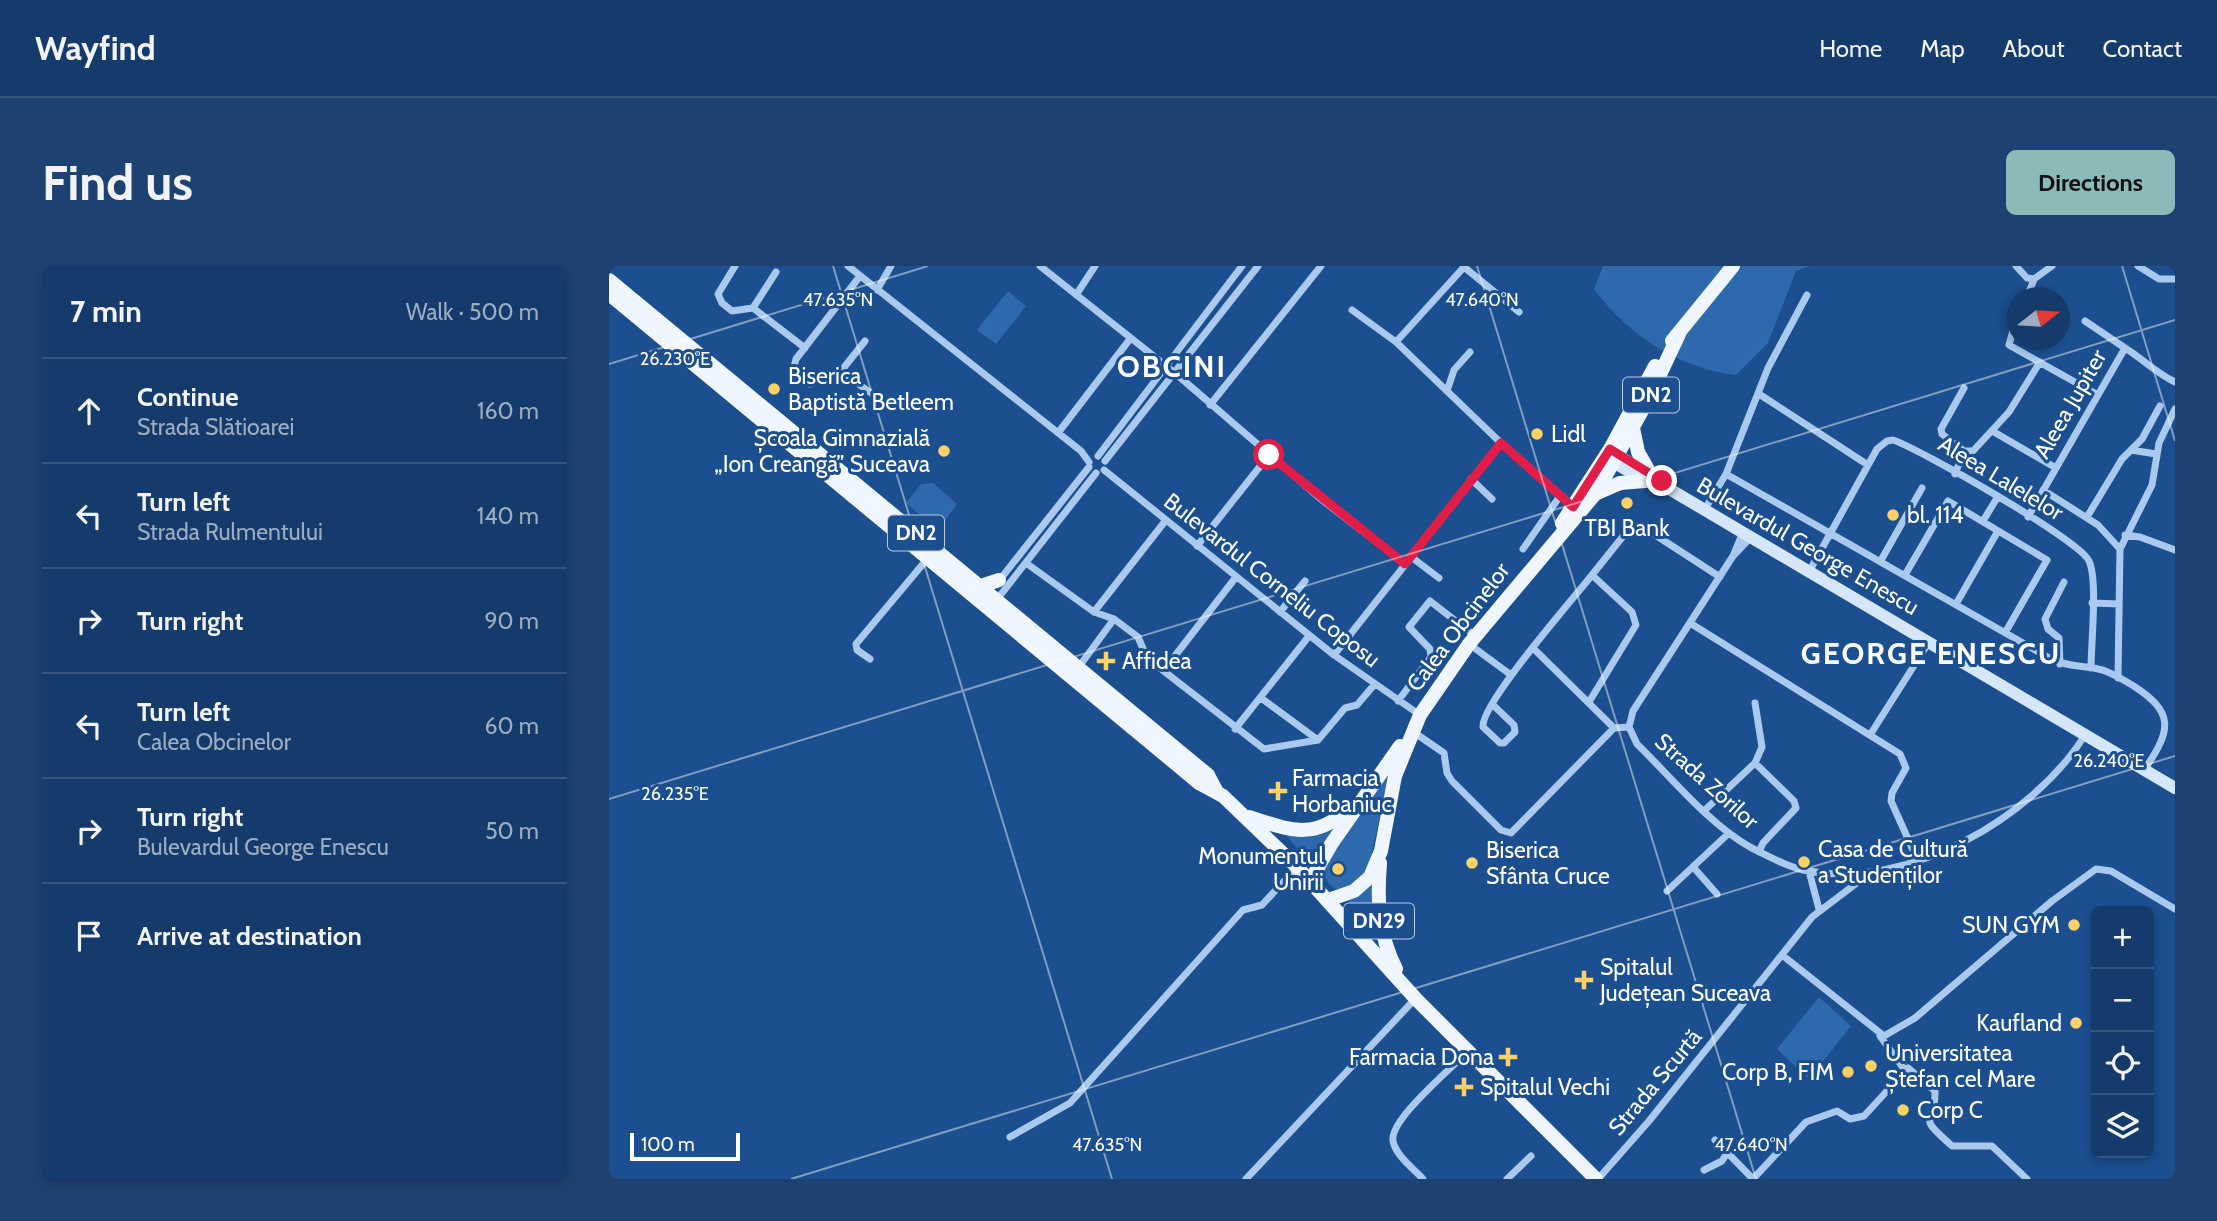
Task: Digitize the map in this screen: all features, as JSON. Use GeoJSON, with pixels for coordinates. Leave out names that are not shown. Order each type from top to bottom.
{"type":"FeatureCollection","features":[{"type":"Feature","properties":{"kind":"main road","name":"DN2"},"geometry":{"type":"LineString","coordinates":[[1612,456],[1663,352],[1733,266]]}},
{"type":"Feature","properties":{"kind":"main road","name":"DN2"},"geometry":{"type":"LineString","coordinates":[[609,280],[988,598],[1199,783],[1217,792],[1245,816],[1328,900]]}},
{"type":"Feature","properties":{"kind":"main road","name":"DN2"},"geometry":{"type":"LineString","coordinates":[[609,294],[929,557],[988,598],[1078,668],[1208,775],[1217,792]]}},
{"type":"Feature","properties":{"kind":"main road","name":"DN2"},"geometry":{"type":"LineString","coordinates":[[1612,456],[1633,428],[1679,334]]}},
{"type":"Feature","properties":{"kind":"main road"},"geometry":{"type":"LineString","coordinates":[[1596,493],[1648,478],[1638,452],[1633,428]]}},
{"type":"Feature","properties":{"kind":"main road","name":"Bulevardul George Enescu"},"geometry":{"type":"LineString","coordinates":[[1612,456],[1748,533],[2175,788]]}},
{"type":"Feature","properties":{"kind":"main road","name":"Calea Obcinelor"},"geometry":{"type":"LineString","coordinates":[[1544,552],[1566,533],[1596,493],[1612,456]]}},
{"type":"Feature","properties":{"kind":"main road","name":"Calea Obcinelor"},"geometry":{"type":"LineString","coordinates":[[1328,900],[1365,884],[1381,851],[1395,776],[1420,715],[1472,640],[1544,552],[1573,507],[1612,456]]}},
{"type":"Feature","properties":{"kind":"main road"},"geometry":{"type":"LineString","coordinates":[[988,598],[999,580]]}},
{"type":"Feature","properties":{"kind":"main road","name":"Calea Obcinelor"},"geometry":{"type":"LineString","coordinates":[[1310,881],[1366,794],[1412,731]]}},
{"type":"Feature","properties":{"kind":"main road","name":"DN2"},"geometry":{"type":"LineString","coordinates":[[1245,816],[1293,831],[1307,831],[1331,822],[1366,794]]}},
{"type":"Feature","properties":{"kind":"main road","name":"DN29"},"geometry":{"type":"LineString","coordinates":[[1381,851],[1378,895],[1380,927],[1404,986]]}},
{"type":"Feature","properties":{"kind":"main road","name":"DN29"},"geometry":{"type":"LineString","coordinates":[[1328,900],[1416,999],[1597,1179]]}},
{"type":"Feature","properties":{"kind":"street"},"geometry":{"type":"LineString","coordinates":[[735,266],[719,289],[719,299],[732,311],[753,308],[805,348]]}},
{"type":"Feature","properties":{"kind":"street","name":"Bulevardul Corneliu Coposu"},"geometry":{"type":"LineString","coordinates":[[848,266],[1309,636],[1374,685],[1420,715]]}},
{"type":"Feature","properties":{"kind":"street"},"geometry":{"type":"LineString","coordinates":[[877,290],[891,266]]}},
{"type":"Feature","properties":{"kind":"street"},"geometry":{"type":"LineString","coordinates":[[1040,266],[1175,373],[1269,455],[1405,564]]}},
{"type":"Feature","properties":{"kind":"street"},"geometry":{"type":"LineString","coordinates":[[1076,295],[1095,266]]}},
{"type":"Feature","properties":{"kind":"street"},"geometry":{"type":"LineString","coordinates":[[988,598],[1026,563],[1242,266]]}},
{"type":"Feature","properties":{"kind":"street"},"geometry":{"type":"LineString","coordinates":[[999,580],[1175,373],[1258,266]]}},
{"type":"Feature","properties":{"kind":"street"},"geometry":{"type":"LineString","coordinates":[[1210,405],[1321,266]]}},
{"type":"Feature","properties":{"kind":"street"},"geometry":{"type":"LineString","coordinates":[[1396,342],[1464,266],[1519,312]]}},
{"type":"Feature","properties":{"kind":"street"},"geometry":{"type":"LineString","coordinates":[[2016,266],[2027,278],[2033,278],[2052,266]]}},
{"type":"Feature","properties":{"kind":"street"},"geometry":{"type":"LineString","coordinates":[[2137,266],[2159,279],[2173,281]]}},
{"type":"Feature","properties":{"kind":"street"},"geometry":{"type":"LineString","coordinates":[[753,308],[776,272]]}},
{"type":"Feature","properties":{"kind":"street"},"geometry":{"type":"LineString","coordinates":[[860,276],[805,348],[794,367],[807,383],[818,384],[838,375],[865,341]]}},
{"type":"Feature","properties":{"kind":"street"},"geometry":{"type":"LineString","coordinates":[[2030,287],[2033,278]]}},
{"type":"Feature","properties":{"kind":"street"},"geometry":{"type":"LineString","coordinates":[[1705,509],[1726,474],[1768,368],[1807,295]]}},
{"type":"Feature","properties":{"kind":"street"},"geometry":{"type":"LineString","coordinates":[[1353,310],[1396,342],[1501,443],[1573,507]]}},
{"type":"Feature","properties":{"kind":"street","name":"Aleea Jupiter"},"geometry":{"type":"LineString","coordinates":[[2085,321],[2146,361],[2156,373],[2175,382]]}},
{"type":"Feature","properties":{"kind":"street"},"geometry":{"type":"LineString","coordinates":[[1058,433],[1130,339]]}},
{"type":"Feature","properties":{"kind":"street","name":"Aleea Jupiter"},"geometry":{"type":"LineString","coordinates":[[2028,517],[2125,348]]}},
{"type":"Feature","properties":{"kind":"street"},"geometry":{"type":"LineString","coordinates":[[2019,350],[2098,395]]}},
{"type":"Feature","properties":{"kind":"street"},"geometry":{"type":"LineString","coordinates":[[1447,391],[1454,370],[1470,352]]}},
{"type":"Feature","properties":{"kind":"street"},"geometry":{"type":"LineString","coordinates":[[1964,388],[1941,429],[1942,434],[1964,452],[1973,451],[1994,432],[2040,362]]}},
{"type":"Feature","properties":{"kind":"street"},"geometry":{"type":"LineString","coordinates":[[838,375],[854,379],[891,407]]}},
{"type":"Feature","properties":{"kind":"street"},"geometry":{"type":"LineString","coordinates":[[1759,394],[1868,465]]}},
{"type":"Feature","properties":{"kind":"street"},"geometry":{"type":"LineString","coordinates":[[2087,517],[2112,474],[2142,439],[2160,406]]}},
{"type":"Feature","properties":{"kind":"street"},"geometry":{"type":"LineString","coordinates":[[2118,678],[2120,549],[2152,485],[2156,454],[2175,409]]}},
{"type":"Feature","properties":{"kind":"street"},"geometry":{"type":"LineString","coordinates":[[1994,432],[2056,468]]}},
{"type":"Feature","properties":{"kind":"street","name":"Aleea Lalelelor"},"geometry":{"type":"LineString","coordinates":[[1810,570],[1868,465],[1882,444],[1893,440],[1997,498],[2085,554],[2092,571],[2091,668]]}},
{"type":"Feature","properties":{"kind":"street"},"geometry":{"type":"LineString","coordinates":[[1334,655],[1501,443]]}},
{"type":"Feature","properties":{"kind":"street"},"geometry":{"type":"LineString","coordinates":[[2131,450],[2156,454]]}},
{"type":"Feature","properties":{"kind":"street"},"geometry":{"type":"LineString","coordinates":[[1955,474],[1964,452]]}},
{"type":"Feature","properties":{"kind":"street"},"geometry":{"type":"LineString","coordinates":[[1196,546],[1269,455]]}},
{"type":"Feature","properties":{"kind":"street"},"geometry":{"type":"LineString","coordinates":[[1726,474],[2060,664],[2091,668],[2118,678],[2157,701],[2164,710],[2167,729],[2163,742],[2144,770]]}},
{"type":"Feature","properties":{"kind":"street"},"geometry":{"type":"LineString","coordinates":[[1471,479],[1492,499]]}},
{"type":"Feature","properties":{"kind":"street"},"geometry":{"type":"LineString","coordinates":[[1880,562],[1922,488]]}},
{"type":"Feature","properties":{"kind":"street"},"geometry":{"type":"LineString","coordinates":[[2043,490],[2087,517],[2108,534],[2120,549]]}},
{"type":"Feature","properties":{"kind":"street"},"geometry":{"type":"LineString","coordinates":[[1523,549],[1560,496]]}},
{"type":"Feature","properties":{"kind":"street"},"geometry":{"type":"LineString","coordinates":[[1983,521],[1997,498]]}},
{"type":"Feature","properties":{"kind":"street"},"geometry":{"type":"LineString","coordinates":[[1905,575],[1948,502],[1983,521],[2047,560],[2005,633]]}},
{"type":"Feature","properties":{"kind":"street"},"geometry":{"type":"LineString","coordinates":[[1094,612],[1166,520]]}},
{"type":"Feature","properties":{"kind":"street"},"geometry":{"type":"LineString","coordinates":[[1493,705],[1514,725],[1515,732],[1507,742],[1500,743],[1483,727],[1483,719],[1494,699],[1591,575],[1633,527],[1646,529],[1720,577]]}},
{"type":"Feature","properties":{"kind":"street"},"geometry":{"type":"LineString","coordinates":[[1955,604],[1998,531]]}},
{"type":"Feature","properties":{"kind":"street","name":"Strada Zorilor"},"geometry":{"type":"LineString","coordinates":[[1748,533],[1633,711],[1629,727],[1637,744],[1705,810],[1730,833],[1759,852],[1809,871],[1870,873],[1917,859],[1984,830],[2030,799],[2064,764],[2085,735]]}},
{"type":"Feature","properties":{"kind":"street"},"geometry":{"type":"LineString","coordinates":[[2126,535],[2140,537],[2175,550]]}},
{"type":"Feature","properties":{"kind":"street"},"geometry":{"type":"LineString","coordinates":[[1410,556],[1439,578]]}},
{"type":"Feature","properties":{"kind":"street"},"geometry":{"type":"LineString","coordinates":[[870,659],[857,650],[856,644],[929,557]]}},
{"type":"Feature","properties":{"kind":"street"},"geometry":{"type":"LineString","coordinates":[[1026,563],[1094,612],[1114,619],[1138,637],[1143,653],[1235,729],[1264,749],[1318,740],[1345,708],[1357,705],[1374,685]]}},
{"type":"Feature","properties":{"kind":"street"},"geometry":{"type":"LineString","coordinates":[[1589,702],[1636,625],[1632,612],[1591,575]]}},
{"type":"Feature","properties":{"kind":"street"},"geometry":{"type":"LineString","coordinates":[[1164,670],[1236,577]]}},
{"type":"Feature","properties":{"kind":"street"},"geometry":{"type":"LineString","coordinates":[[1280,612],[1305,581]]}},
{"type":"Feature","properties":{"kind":"street"},"geometry":{"type":"LineString","coordinates":[[2060,664],[2059,638],[2048,629],[2045,619],[2064,582]]}},
{"type":"Feature","properties":{"kind":"street"},"geometry":{"type":"LineString","coordinates":[[1398,701],[1431,657],[1430,649],[1409,626],[1430,601],[1511,675]]}},
{"type":"Feature","properties":{"kind":"street"},"geometry":{"type":"LineString","coordinates":[[2092,603],[2119,604]]}},
{"type":"Feature","properties":{"kind":"street"},"geometry":{"type":"LineString","coordinates":[[1078,668],[1114,619]]}},
{"type":"Feature","properties":{"kind":"street"},"geometry":{"type":"LineString","coordinates":[[1690,623],[1904,759],[1906,768],[1892,793],[1891,801],[1917,859]]}},
{"type":"Feature","properties":{"kind":"street"},"geometry":{"type":"LineString","coordinates":[[1235,729],[1309,636]]}},
{"type":"Feature","properties":{"kind":"street"},"geometry":{"type":"LineString","coordinates":[[1870,735],[1929,642]]}},
{"type":"Feature","properties":{"kind":"street"},"geometry":{"type":"LineString","coordinates":[[1534,649],[1614,728]]}},
{"type":"Feature","properties":{"kind":"street"},"geometry":{"type":"LineString","coordinates":[[1261,698],[1318,740]]}},
{"type":"Feature","properties":{"kind":"street"},"geometry":{"type":"LineString","coordinates":[[1705,810],[1755,763],[1762,747],[1755,704]]}},
{"type":"Feature","properties":{"kind":"street"},"geometry":{"type":"LineString","coordinates":[[1412,731],[1439,748],[1446,759],[1445,768],[1452,781],[1501,830],[1511,833],[1614,728],[1629,727]]}},
{"type":"Feature","properties":{"kind":"street"},"geometry":{"type":"LineString","coordinates":[[2167,729],[2175,734]]}},
{"type":"Feature","properties":{"kind":"street"},"geometry":{"type":"LineString","coordinates":[[1755,763],[1794,801],[1796,808],[1763,843],[1759,852]]}},
{"type":"Feature","properties":{"kind":"street"},"geometry":{"type":"LineString","coordinates":[[1667,891],[1730,833]]}},
{"type":"Feature","properties":{"kind":"street"},"geometry":{"type":"LineString","coordinates":[[1010,1137],[1070,1103],[1233,920],[1243,911],[1262,905],[1297,867]]}},
{"type":"Feature","properties":{"kind":"street"},"geometry":{"type":"LineString","coordinates":[[1694,868],[1717,894]]}},
{"type":"Feature","properties":{"kind":"street"},"geometry":{"type":"LineString","coordinates":[[1880,1035],[1889,1035],[1915,1018],[2052,901],[2099,868],[2111,871],[2175,909]]}},
{"type":"Feature","properties":{"kind":"street"},"geometry":{"type":"LineString","coordinates":[[1809,871],[1819,909]]}},
{"type":"Feature","properties":{"kind":"street","name":"Strada Scurtă"},"geometry":{"type":"LineString","coordinates":[[1597,1179],[1649,1121],[1819,909],[1870,873]]}},
{"type":"Feature","properties":{"kind":"street"},"geometry":{"type":"LineString","coordinates":[[1782,955],[1880,1035],[1906,1069],[1935,1091],[1928,1117],[1931,1127],[1952,1146],[1992,1146],[2027,1179]]}},
{"type":"Feature","properties":{"kind":"street"},"geometry":{"type":"LineString","coordinates":[[1246,1179],[1416,999]]}},
{"type":"Feature","properties":{"kind":"street"},"geometry":{"type":"LineString","coordinates":[[1423,1179],[1396,1150],[1393,1134],[1401,1118],[1468,1051]]}},
{"type":"Feature","properties":{"kind":"street"},"geometry":{"type":"LineString","coordinates":[[1715,1140],[1753,1179],[1806,1122],[1837,1111],[1850,1119],[1864,1116],[1906,1069]]}},
{"type":"Feature","properties":{"kind":"street"},"geometry":{"type":"LineString","coordinates":[[1704,1170],[1721,1161],[1727,1153]]}},
{"type":"Feature","properties":{"kind":"street"},"geometry":{"type":"LineString","coordinates":[[1507,1179],[1531,1156]]}},
{"type":"Feature","properties":{"kind":"shaded area"},"geometry":{"type":"Polygon","coordinates":[[[1603,266],[1811,266],[1796,271],[1768,343],[1736,375],[1694,365],[1656,347],[1639,335],[1607,306],[1594,289],[1603,266]]]}},
{"type":"Feature","properties":{"kind":"shaded area"},"geometry":{"type":"Polygon","coordinates":[[[1008,291],[1026,306],[996,344],[977,330],[1008,291]]]}},
{"type":"Feature","properties":{"kind":"shaded area"},"geometry":{"type":"Polygon","coordinates":[[[933,483],[957,504],[938,530],[906,503],[921,484],[933,483]]]}},
{"type":"Feature","properties":{"kind":"shaded area"},"geometry":{"type":"Polygon","coordinates":[[[1391,765],[1367,876],[1359,885],[1339,891],[1331,886],[1321,872],[1391,765]]]}},
{"type":"Feature","properties":{"kind":"shaded area"},"geometry":{"type":"Polygon","coordinates":[[[1338,821],[1315,861],[1309,861],[1283,832],[1338,821]]]}},
{"type":"Feature","properties":{"kind":"shaded area"},"geometry":{"type":"Polygon","coordinates":[[[1373,882],[1376,928],[1370,928],[1348,901],[1373,882]]]}},
{"type":"Feature","properties":{"kind":"shaded area"},"geometry":{"type":"Polygon","coordinates":[[[1819,997],[1851,1026],[1809,1079],[1777,1049],[1819,997]]]}},
{"type":"Feature","properties":{"kind":"place","name":"Biserica Baptistă Betleem"},"geometry":{"type":"Point","coordinates":[774,389]}},
{"type":"Feature","properties":{"kind":"place","name":"Lidl"},"geometry":{"type":"Point","coordinates":[1537,434]}},
{"type":"Feature","properties":{"kind":"place","name":"Școala Gimnazială „Ion Creangă” Suceava"},"geometry":{"type":"Point","coordinates":[944,451]}},
{"type":"Feature","properties":{"kind":"place","name":"TBI Bank"},"geometry":{"type":"Point","coordinates":[1627,503]}},
{"type":"Feature","properties":{"kind":"place","name":"bl. 114"},"geometry":{"type":"Point","coordinates":[1893,515]}},
{"type":"Feature","properties":{"kind":"place","name":"Affidea"},"geometry":{"type":"Point","coordinates":[1106,661]}},
{"type":"Feature","properties":{"kind":"place","name":"Farmacia Horbaniuc"},"geometry":{"type":"Point","coordinates":[1278,791]}},
{"type":"Feature","properties":{"kind":"place","name":"Casa de Cultură a Studenților"},"geometry":{"type":"Point","coordinates":[1804,862]}},
{"type":"Feature","properties":{"kind":"place","name":"Biserica Sfânta Cruce"},"geometry":{"type":"Point","coordinates":[1472,863]}},
{"type":"Feature","properties":{"kind":"place","name":"Monumentul Unirii"},"geometry":{"type":"Point","coordinates":[1338,869]}},
{"type":"Feature","properties":{"kind":"place","name":"SUN GYM"},"geometry":{"type":"Point","coordinates":[2074,925]}},
{"type":"Feature","properties":{"kind":"place","name":"Spitalul Județean Suceava"},"geometry":{"type":"Point","coordinates":[1584,980]}},
{"type":"Feature","properties":{"kind":"place","name":"Kaufland"},"geometry":{"type":"Point","coordinates":[2076,1023]}},
{"type":"Feature","properties":{"kind":"place","name":"Farmacia Dona"},"geometry":{"type":"Point","coordinates":[1508,1057]}},
{"type":"Feature","properties":{"kind":"place","name":"Universitatea Ștefan cel Mare"},"geometry":{"type":"Point","coordinates":[1871,1066]}},
{"type":"Feature","properties":{"kind":"place","name":"Corp B, FIM"},"geometry":{"type":"Point","coordinates":[1848,1072]}},
{"type":"Feature","properties":{"kind":"place","name":"Spitalul Vechi"},"geometry":{"type":"Point","coordinates":[1464,1087]}},
{"type":"Feature","properties":{"kind":"place","name":"Corp C"},"geometry":{"type":"Point","coordinates":[1903,1110]}},
{"type":"Feature","properties":{"kind":"district","name":"OBCINI"},"geometry":{"type":"Point","coordinates":[1172,367]}},
{"type":"Feature","properties":{"kind":"district","name":"GEORGE ENESCU"},"geometry":{"type":"Point","coordinates":[1931,654]}},
{"type":"Feature","properties":{"kind":"route"},"geometry":{"type":"LineString","coordinates":[[1269,455],[1405,564],[1501,443],[1573,507],[1610,449],[1662,481]]}}]}
